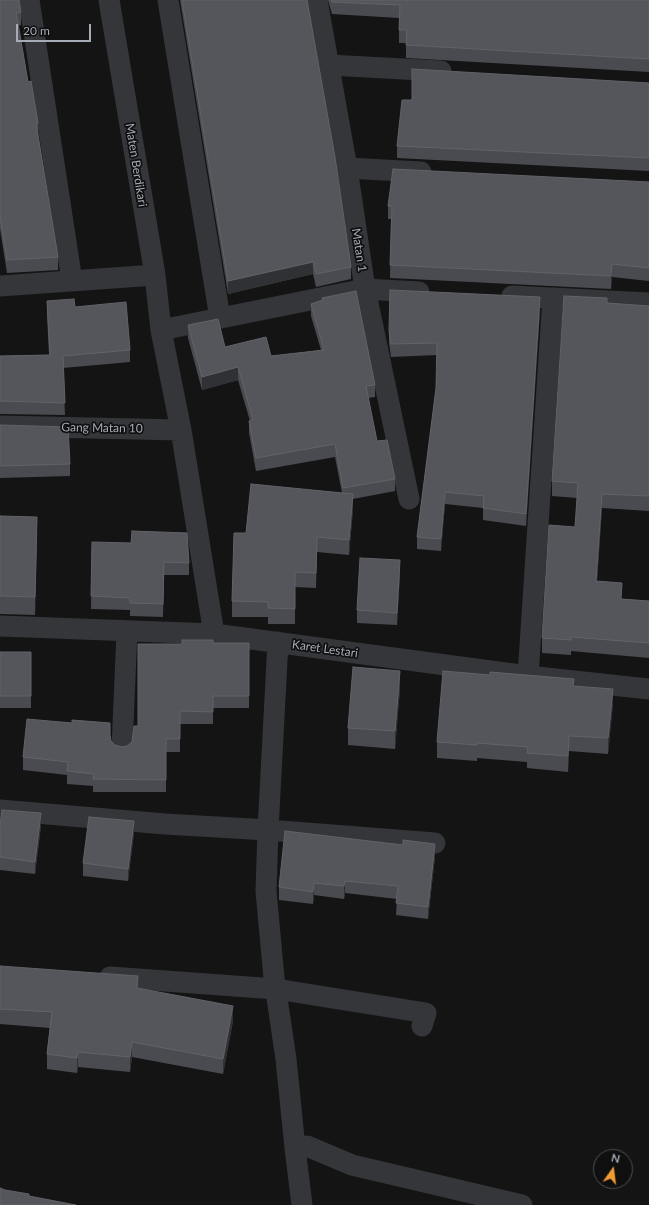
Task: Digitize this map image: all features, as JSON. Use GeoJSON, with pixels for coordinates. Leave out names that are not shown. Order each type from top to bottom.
{"type":"FeatureCollection","features":[{"type":"Feature","properties":{"kind":"street"},"geometry":{"type":"LineString","coordinates":[[29,0],[72,281]]}},
{"type":"Feature","properties":{"kind":"street","name":"Maten Berdikari"},"geometry":{"type":"LineString","coordinates":[[109,0],[162,330],[181,430],[214,634]]}},
{"type":"Feature","properties":{"kind":"street"},"geometry":{"type":"LineString","coordinates":[[168,0],[220,318]]}},
{"type":"Feature","properties":{"kind":"street","name":"Matan 1"},"geometry":{"type":"LineString","coordinates":[[317,0],[347,168],[365,289],[409,499]]}},
{"type":"Feature","properties":{"kind":"street"},"geometry":{"type":"LineString","coordinates":[[328,65],[458,72]]}},
{"type":"Feature","properties":{"kind":"street"},"geometry":{"type":"LineString","coordinates":[[347,168],[442,173]]}},
{"type":"Feature","properties":{"kind":"street"},"geometry":{"type":"LineString","coordinates":[[0,286],[154,275]]}},
{"type":"Feature","properties":{"kind":"street"},"geometry":{"type":"LineString","coordinates":[[162,330],[365,289],[436,292]]}},
{"type":"Feature","properties":{"kind":"street"},"geometry":{"type":"LineString","coordinates":[[490,295],[649,303]]}},
{"type":"Feature","properties":{"kind":"street"},"geometry":{"type":"LineString","coordinates":[[528,676],[553,298]]}},
{"type":"Feature","properties":{"kind":"street","name":"Gang Matan 10"},"geometry":{"type":"LineString","coordinates":[[0,426],[181,430]]}},
{"type":"Feature","properties":{"kind":"street","name":"Karet Lestari"},"geometry":{"type":"LineString","coordinates":[[0,626],[214,634],[528,676],[649,689]]}},
{"type":"Feature","properties":{"kind":"street"},"geometry":{"type":"LineString","coordinates":[[122,748],[127,631]]}},
{"type":"Feature","properties":{"kind":"street"},"geometry":{"type":"LineString","coordinates":[[278,642],[266,891],[276,990],[286,1059],[302,1205]]}},
{"type":"Feature","properties":{"kind":"street"},"geometry":{"type":"LineString","coordinates":[[0,810],[165,824],[268,830],[435,843]]}},
{"type":"Feature","properties":{"kind":"street"},"geometry":{"type":"LineString","coordinates":[[95,976],[276,990],[426,1013],[422,1026]]}},
{"type":"Feature","properties":{"kind":"street"},"geometry":{"type":"LineString","coordinates":[[295,1148],[307,1146],[352,1165],[522,1205]]}},
{"type":"Feature","properties":{"kind":"building"},"geometry":{"type":"Polygon","coordinates":[[[0,0],[19,0],[21,12],[16,13],[28,82],[31,81],[38,123],[36,123],[58,257],[7,260],[0,216],[0,0]]]}},
{"type":"Feature","properties":{"kind":"building"},"geometry":{"type":"Polygon","coordinates":[[[182,0],[307,0],[335,157],[351,267],[316,274],[313,262],[228,281],[182,0]]]}},
{"type":"Feature","properties":{"kind":"building"},"geometry":{"type":"Polygon","coordinates":[[[331,0],[649,0],[649,59],[406,45],[407,30],[399,30],[400,5],[332,2],[331,0]]]}},
{"type":"Feature","properties":{"kind":"building"},"geometry":{"type":"Polygon","coordinates":[[[412,69],[649,83],[649,158],[397,146],[402,100],[412,100],[412,69]]]}},
{"type":"Feature","properties":{"kind":"building"},"geometry":{"type":"Polygon","coordinates":[[[393,169],[649,182],[649,268],[612,264],[611,276],[390,265],[392,206],[388,206],[393,169]]]}},
{"type":"Feature","properties":{"kind":"building"},"geometry":{"type":"Polygon","coordinates":[[[390,290],[540,297],[526,514],[483,508],[484,496],[445,492],[441,539],[417,537],[436,388],[437,343],[391,344],[389,331],[390,290]]]}},
{"type":"Feature","properties":{"kind":"building"},"geometry":{"type":"Polygon","coordinates":[[[356,291],[375,385],[366,386],[377,441],[387,440],[395,479],[343,488],[335,444],[256,458],[249,421],[253,420],[238,367],[202,377],[188,325],[218,319],[225,347],[266,337],[271,356],[324,350],[311,304],[323,300],[322,298],[356,291]]]}},
{"type":"Feature","properties":{"kind":"building"},"geometry":{"type":"Polygon","coordinates":[[[564,296],[607,298],[607,303],[649,306],[649,496],[602,494],[596,581],[622,583],[621,599],[649,601],[649,643],[571,637],[571,640],[542,638],[549,525],[575,527],[578,483],[552,481],[564,296]]]}},
{"type":"Feature","properties":{"kind":"building"},"geometry":{"type":"Polygon","coordinates":[[[74,299],[75,307],[126,302],[130,350],[63,356],[65,403],[0,401],[0,356],[50,355],[47,301],[74,299]]]}},
{"type":"Feature","properties":{"kind":"building"},"geometry":{"type":"Polygon","coordinates":[[[0,425],[68,427],[70,464],[0,466],[0,425]]]}},
{"type":"Feature","properties":{"kind":"building"},"geometry":{"type":"Polygon","coordinates":[[[251,484],[353,494],[349,540],[317,537],[316,573],[295,572],[295,609],[268,608],[268,602],[232,601],[234,533],[246,533],[251,484]]]}},
{"type":"Feature","properties":{"kind":"building"},"geometry":{"type":"Polygon","coordinates":[[[0,516],[37,517],[35,597],[0,596],[0,516]]]}},
{"type":"Feature","properties":{"kind":"building"},"geometry":{"type":"Polygon","coordinates":[[[132,531],[187,533],[189,563],[164,562],[163,604],[130,603],[130,598],[91,596],[92,542],[131,543],[132,531]]]}},
{"type":"Feature","properties":{"kind":"building"},"geometry":{"type":"Polygon","coordinates":[[[360,558],[400,560],[397,613],[357,610],[360,558]]]}},
{"type":"Feature","properties":{"kind":"building"},"geometry":{"type":"Polygon","coordinates":[[[182,640],[213,640],[213,643],[249,643],[249,696],[213,696],[213,712],[180,711],[180,739],[166,739],[166,780],[93,779],[94,774],[67,771],[68,762],[23,757],[27,719],[72,723],[72,720],[110,723],[111,741],[115,745],[122,747],[127,746],[132,742],[134,726],[138,726],[138,644],[182,644],[182,640]]]}},
{"type":"Feature","properties":{"kind":"building"},"geometry":{"type":"Polygon","coordinates":[[[0,652],[31,652],[31,696],[0,696],[0,652]]]}},
{"type":"Feature","properties":{"kind":"building"},"geometry":{"type":"Polygon","coordinates":[[[353,667],[400,671],[395,731],[348,728],[353,667]]]}},
{"type":"Feature","properties":{"kind":"building"},"geometry":{"type":"Polygon","coordinates":[[[443,671],[490,675],[490,672],[574,679],[573,686],[613,689],[608,738],[569,736],[568,756],[527,753],[528,747],[437,742],[443,671]]]}},
{"type":"Feature","properties":{"kind":"building"},"geometry":{"type":"Polygon","coordinates":[[[2,810],[41,813],[35,862],[0,857],[0,826],[2,810]]]}},
{"type":"Feature","properties":{"kind":"building"},"geometry":{"type":"Polygon","coordinates":[[[89,817],[134,821],[128,869],[83,863],[89,817]]]}},
{"type":"Feature","properties":{"kind":"building"},"geometry":{"type":"Polygon","coordinates":[[[285,831],[403,845],[403,840],[435,844],[428,907],[396,903],[398,886],[345,881],[344,886],[314,883],[313,892],[279,887],[285,831]]]}},
{"type":"Feature","properties":{"kind":"building"},"geometry":{"type":"Polygon","coordinates":[[[0,966],[138,976],[137,988],[233,1006],[223,1059],[132,1042],[130,1057],[78,1052],[77,1058],[47,1054],[52,1012],[0,1009],[0,966]]]}},
{"type":"Feature","properties":{"kind":"building"},"geometry":{"type":"Polygon","coordinates":[[[0,1188],[29,1194],[29,1196],[76,1205],[0,1205],[0,1188]]]}}]}
